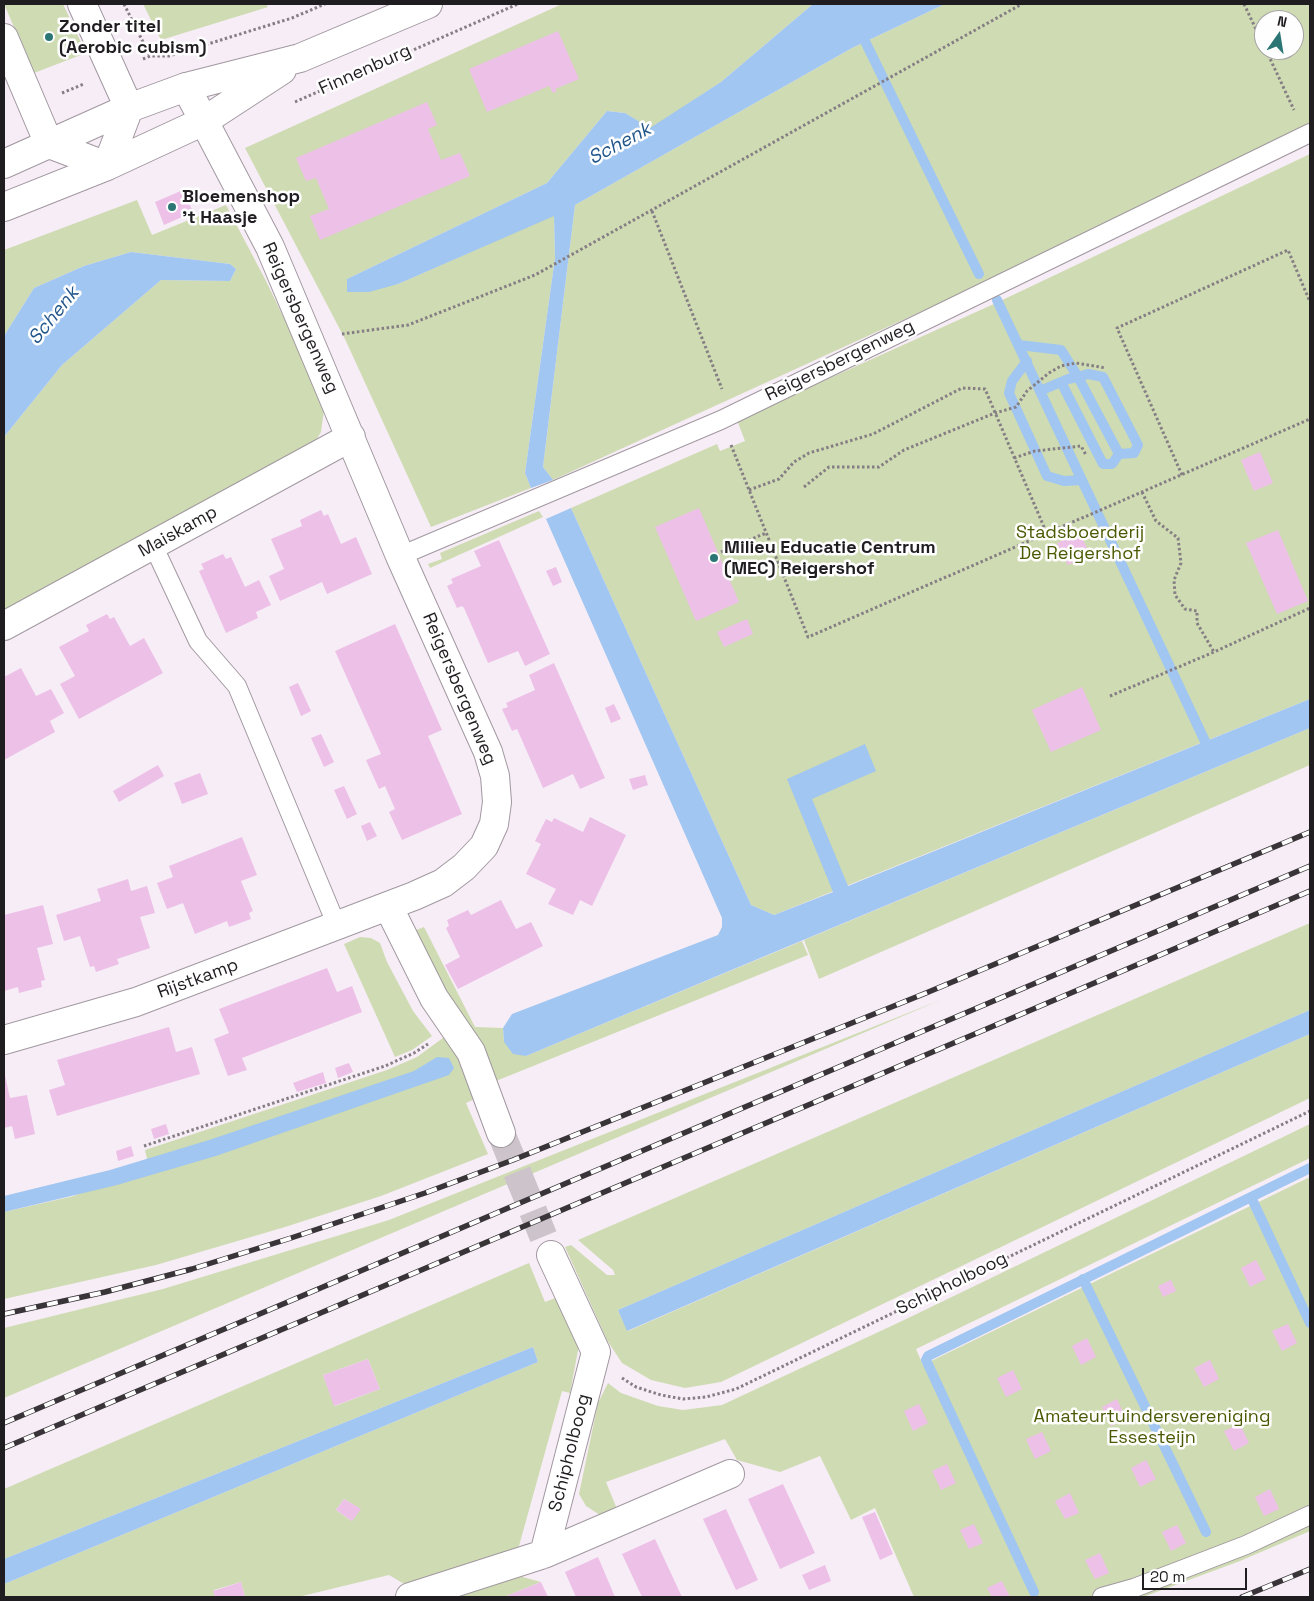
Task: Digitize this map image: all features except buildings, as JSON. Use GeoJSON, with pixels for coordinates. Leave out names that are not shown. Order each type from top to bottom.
{"type":"FeatureCollection","features":[{"type":"Feature","properties":{"kind":"street"},"geometry":{"type":"LineString","coordinates":[[4,38],[49,144],[107,166],[129,108],[82,4]]}},
{"type":"Feature","properties":{"kind":"street","name":"Finnenburg"},"geometry":{"type":"LineString","coordinates":[[4,164],[129,108],[186,87],[300,58],[428,4]]}},
{"type":"Feature","properties":{"kind":"street","name":"Finnenburg"},"geometry":{"type":"LineString","coordinates":[[4,207],[107,166],[204,121],[300,58]]}},
{"type":"Feature","properties":{"kind":"street","name":"Reigersbergenweg"},"geometry":{"type":"LineString","coordinates":[[186,87],[270,247],[400,556],[488,752],[495,776],[497,802],[494,824],[484,846],[464,867],[443,883],[388,906]]}},
{"type":"Feature","properties":{"kind":"street","name":"Maiskamp"},"geometry":{"type":"LineString","coordinates":[[4,626],[351,437]]}},
{"type":"Feature","properties":{"kind":"street"},"geometry":{"type":"LineString","coordinates":[[388,906],[434,998],[471,1052],[501,1133]]}},
{"type":"Feature","properties":{"kind":"street","name":"Rijstkamp"},"geometry":{"type":"LineString","coordinates":[[4,1040],[136,1002],[388,906]]}},
{"type":"Feature","properties":{"kind":"street"},"geometry":{"type":"LineString","coordinates":[[551,1255],[596,1352]]}},
{"type":"Feature","properties":{"kind":"street","name":"Schipholboog"},"geometry":{"type":"LineString","coordinates":[[544,1554],[596,1352]]}},
{"type":"Feature","properties":{"kind":"street"},"geometry":{"type":"LineString","coordinates":[[410,1597],[544,1554],[730,1474]]}},
{"type":"Feature","properties":{"kind":"lane","name":"Reigersbergenweg"},"geometry":{"type":"LineString","coordinates":[[400,556],[720,420],[1308,134]]}},
{"type":"Feature","properties":{"kind":"lane"},"geometry":{"type":"LineString","coordinates":[[153,545],[198,641],[237,686],[337,926]]}},
{"type":"Feature","properties":{"kind":"lane"},"geometry":{"type":"LineString","coordinates":[[1102,1597],[1134,1588],[1246,1545],[1310,1515]]}},
{"type":"Feature","properties":{"kind":"path"},"geometry":{"type":"LineString","coordinates":[[124,4],[150,56]]}},
{"type":"Feature","properties":{"kind":"path"},"geometry":{"type":"LineString","coordinates":[[169,56],[292,18],[325,4]]}},
{"type":"Feature","properties":{"kind":"path","name":"Finnenburg"},"geometry":{"type":"LineString","coordinates":[[292,104],[518,4]]}},
{"type":"Feature","properties":{"kind":"path"},"geometry":{"type":"LineString","coordinates":[[309,339],[408,325],[536,275],[1022,4]]}},
{"type":"Feature","properties":{"kind":"path"},"geometry":{"type":"LineString","coordinates":[[1244,4],[1254,25]]}},
{"type":"Feature","properties":{"kind":"path"},"geometry":{"type":"LineString","coordinates":[[1271,60],[1308,134]]}},
{"type":"Feature","properties":{"kind":"path"},"geometry":{"type":"LineString","coordinates":[[652,211],[725,398],[720,420],[808,637],[1310,419]]}},
{"type":"Feature","properties":{"kind":"path"},"geometry":{"type":"LineString","coordinates":[[1182,475],[1117,328],[1288,250],[1310,302]]}},
{"type":"Feature","properties":{"kind":"path"},"geometry":{"type":"LineString","coordinates":[[804,487],[829,467],[878,467],[904,450],[995,413],[1016,407],[1028,391],[1049,373],[1061,366],[1076,363],[1106,368]]}},
{"type":"Feature","properties":{"kind":"path"},"geometry":{"type":"LineString","coordinates":[[749,490],[779,480],[794,462],[810,453],[872,434],[962,388],[984,389],[1047,534]]}},
{"type":"Feature","properties":{"kind":"path"},"geometry":{"type":"LineString","coordinates":[[1014,458],[1035,450],[1081,446],[1086,455]]}},
{"type":"Feature","properties":{"kind":"path"},"geometry":{"type":"LineString","coordinates":[[1142,492],[1156,521],[1178,538],[1181,563],[1174,580],[1174,595],[1185,609],[1197,611],[1197,623],[1214,652]]}},
{"type":"Feature","properties":{"kind":"path"},"geometry":{"type":"LineString","coordinates":[[721,552],[766,533]]}},
{"type":"Feature","properties":{"kind":"path"},"geometry":{"type":"LineString","coordinates":[[1110,696],[1214,652],[1310,608]]}},
{"type":"Feature","properties":{"kind":"path"},"geometry":{"type":"LineString","coordinates":[[144,1146],[385,1066],[414,1053],[454,1027]]}},
{"type":"Feature","properties":{"kind":"path","name":"Schipholboog"},"geometry":{"type":"LineString","coordinates":[[596,1352],[614,1372],[636,1387],[660,1395],[683,1398],[706,1397],[736,1389],[1310,1111]]}},
{"type":"Feature","properties":{"kind":"green space"},"geometry":{"type":"Polygon","coordinates":[[[4,4],[63,4],[86,53],[34,73],[4,4]]]}},
{"type":"Feature","properties":{"kind":"green space"},"geometry":{"type":"Polygon","coordinates":[[[143,4],[266,4],[268,7],[161,40],[143,4]]]}},
{"type":"Feature","properties":{"kind":"green space"},"geometry":{"type":"Polygon","coordinates":[[[562,4],[813,4],[721,82],[650,129],[625,113],[607,111],[547,183],[347,279],[347,291],[398,284],[554,215],[555,258],[525,473],[531,488],[431,527],[345,339],[245,148],[562,4]]]}},
{"type":"Feature","properties":{"kind":"green space"},"geometry":{"type":"Polygon","coordinates":[[[945,4],[1310,4],[1310,126],[977,286],[553,480],[543,467],[575,205],[852,48],[945,4]]]}},
{"type":"Feature","properties":{"kind":"green space","name":"Stadsboerderij De Reigershof"},"geometry":{"type":"Polygon","coordinates":[[[1310,154],[1310,699],[774,915],[751,905],[571,508],[717,444],[720,451],[745,441],[737,420],[996,303],[1310,154]]]}},
{"type":"Feature","properties":{"kind":"green space"},"geometry":{"type":"Polygon","coordinates":[[[137,200],[152,235],[226,205],[266,281],[321,395],[324,410],[321,432],[315,442],[4,615],[4,437],[62,365],[161,280],[230,281],[236,269],[230,264],[131,252],[84,266],[34,288],[4,336],[4,250],[137,200]]]}},
{"type":"Feature","properties":{"kind":"green space"},"geometry":{"type":"Polygon","coordinates":[[[539,511],[543,517],[430,568],[428,564],[442,559],[440,553],[539,511]]]}},
{"type":"Feature","properties":{"kind":"green space"},"geometry":{"type":"Polygon","coordinates":[[[1310,728],[1310,765],[819,979],[804,940],[1310,728]]]}},
{"type":"Feature","properties":{"kind":"green space"},"geometry":{"type":"Polygon","coordinates":[[[1310,923],[1310,1010],[618,1310],[628,1331],[1310,1034],[1310,1098],[721,1382],[685,1388],[651,1380],[622,1363],[607,1340],[565,1247],[571,1245],[607,1275],[615,1275],[613,1270],[578,1240],[1310,923]]]}},
{"type":"Feature","properties":{"kind":"green space"},"geometry":{"type":"Polygon","coordinates":[[[424,927],[475,1027],[503,1028],[504,1042],[526,1056],[802,941],[808,955],[496,1081],[470,1028],[425,956],[416,930],[424,927]]]}},
{"type":"Feature","properties":{"kind":"green space"},"geometry":{"type":"Polygon","coordinates":[[[360,937],[371,938],[380,943],[387,962],[413,1011],[432,1036],[412,1050],[395,1057],[344,944],[360,937]]]}},
{"type":"Feature","properties":{"kind":"green space"},"geometry":{"type":"Polygon","coordinates":[[[943,999],[4,1398],[4,1328],[163,1289],[389,1220],[943,999]]]}},
{"type":"Feature","properties":{"kind":"green space"},"geometry":{"type":"Polygon","coordinates":[[[447,1035],[458,1051],[475,1099],[466,1103],[488,1154],[381,1196],[285,1227],[156,1265],[4,1299],[4,1212],[74,1196],[147,1159],[145,1150],[387,1070],[417,1057],[447,1035]]]}},
{"type":"Feature","properties":{"kind":"green space","name":"Amateurtuindersvereniging Essesteijn"},"geometry":{"type":"Polygon","coordinates":[[[1310,1124],[1310,1158],[916,1349],[923,1365],[1310,1177],[1310,1531],[1240,1561],[1143,1597],[914,1597],[875,1508],[851,1520],[820,1456],[780,1472],[737,1460],[725,1439],[606,1482],[619,1514],[600,1515],[586,1506],[579,1494],[598,1403],[608,1383],[621,1393],[658,1406],[683,1410],[722,1405],[902,1321],[1310,1124]]]}},
{"type":"Feature","properties":{"kind":"green space"},"geometry":{"type":"Polygon","coordinates":[[[529,1263],[545,1302],[558,1297],[579,1345],[570,1393],[562,1391],[519,1546],[511,1555],[406,1585],[389,1575],[298,1597],[245,1597],[241,1582],[214,1590],[215,1597],[4,1597],[4,1584],[538,1362],[533,1347],[4,1559],[4,1489],[529,1263]],[[368,1359],[323,1375],[335,1406],[380,1389],[368,1359]],[[344,1499],[336,1510],[352,1521],[360,1509],[344,1499]]]}},
{"type":"Feature","properties":{"kind":"green space"},"geometry":{"type":"Polygon","coordinates":[[[512,1574],[541,1582],[504,1597],[440,1597],[512,1574]]]}},
{"type":"Feature","properties":{"kind":"water","name":"Schenk"},"geometry":{"type":"Polygon","coordinates":[[[813,4],[945,4],[852,48],[575,205],[543,467],[553,480],[531,488],[525,473],[555,258],[554,216],[398,284],[369,292],[347,292],[347,279],[547,183],[607,111],[625,113],[650,128],[721,82],[813,4]]]}},
{"type":"Feature","properties":{"kind":"water","name":"Schenk"},"geometry":{"type":"Polygon","coordinates":[[[131,252],[230,264],[236,269],[230,281],[161,280],[62,365],[4,437],[4,336],[34,288],[84,266],[131,252]]]}},
{"type":"Feature","properties":{"kind":"water"},"geometry":{"type":"Polygon","coordinates":[[[571,508],[751,905],[774,915],[833,892],[787,779],[865,744],[876,771],[812,799],[848,886],[1310,699],[1310,728],[526,1056],[513,1054],[504,1042],[503,1028],[512,1014],[718,935],[722,927],[722,918],[546,519],[571,508]]]}},
{"type":"Feature","properties":{"kind":"water"},"geometry":{"type":"Polygon","coordinates":[[[1310,1010],[1310,1034],[627,1331],[618,1310],[1310,1010]]]}},
{"type":"Feature","properties":{"kind":"water"},"geometry":{"type":"Polygon","coordinates":[[[437,1057],[449,1058],[454,1068],[449,1075],[216,1156],[117,1185],[4,1212],[4,1196],[110,1170],[209,1140],[414,1071],[437,1057]]]}},
{"type":"Feature","properties":{"kind":"water"},"geometry":{"type":"Polygon","coordinates":[[[533,1347],[538,1362],[4,1584],[4,1559],[533,1347]]]}},
{"type":"Feature","properties":{"kind":"waterway"},"geometry":{"type":"LineString","coordinates":[[860,31],[979,274]]}},
{"type":"Feature","properties":{"kind":"waterway"},"geometry":{"type":"LineString","coordinates":[[997,300],[1211,754]]}},
{"type":"Feature","properties":{"kind":"waterway"},"geometry":{"type":"LineString","coordinates":[[1019,345],[1061,350],[1078,377],[1119,454],[1134,453],[1138,445],[1103,377],[1088,374],[1078,377],[1068,379],[1040,391]]}},
{"type":"Feature","properties":{"kind":"waterway"},"geometry":{"type":"LineString","coordinates":[[1027,361],[1012,381],[1009,393],[1047,476],[1064,481],[1082,480]]}},
{"type":"Feature","properties":{"kind":"waterway"},"geometry":{"type":"LineString","coordinates":[[1061,382],[1103,464],[1112,464],[1119,454]]}},
{"type":"Feature","properties":{"kind":"waterway"},"geometry":{"type":"LineString","coordinates":[[1034,1592],[926,1360],[928,1356],[1310,1168]]}},
{"type":"Feature","properties":{"kind":"waterway"},"geometry":{"type":"LineString","coordinates":[[1251,1197],[1310,1323]]}},
{"type":"Feature","properties":{"kind":"waterway"},"geometry":{"type":"LineString","coordinates":[[1083,1279],[1206,1532]]}},
{"type":"Feature","properties":{"kind":"tunnel"},"geometry":{"type":"LineString","coordinates":[[501,1133],[551,1255]]}},
{"type":"Feature","properties":{"kind":"railway"},"geometry":{"type":"LineString","coordinates":[[4,1314],[105,1292],[192,1269],[425,1193],[513,1160],[926,993],[1310,832]]}},
{"type":"Feature","properties":{"kind":"railway"},"geometry":{"type":"LineString","coordinates":[[4,1423],[1310,866]]}},
{"type":"Feature","properties":{"kind":"railway"},"geometry":{"type":"LineString","coordinates":[[4,1448],[1310,891]]}},
{"type":"Feature","properties":{"kind":"railway"},"geometry":{"type":"LineString","coordinates":[[1242,1597],[1310,1569]]}},
{"type":"Feature","properties":{"kind":"place","name":"Zonder titel (Aerobic cubism)"},"geometry":{"type":"Point","coordinates":[49,37]}},
{"type":"Feature","properties":{"kind":"place","name":"Bloemenshop 't Haasje"},"geometry":{"type":"Point","coordinates":[172,207]}},
{"type":"Feature","properties":{"kind":"place","name":"Milieu Educatie Centrum (MEC) Reigershof"},"geometry":{"type":"Point","coordinates":[714,558]}}]}
